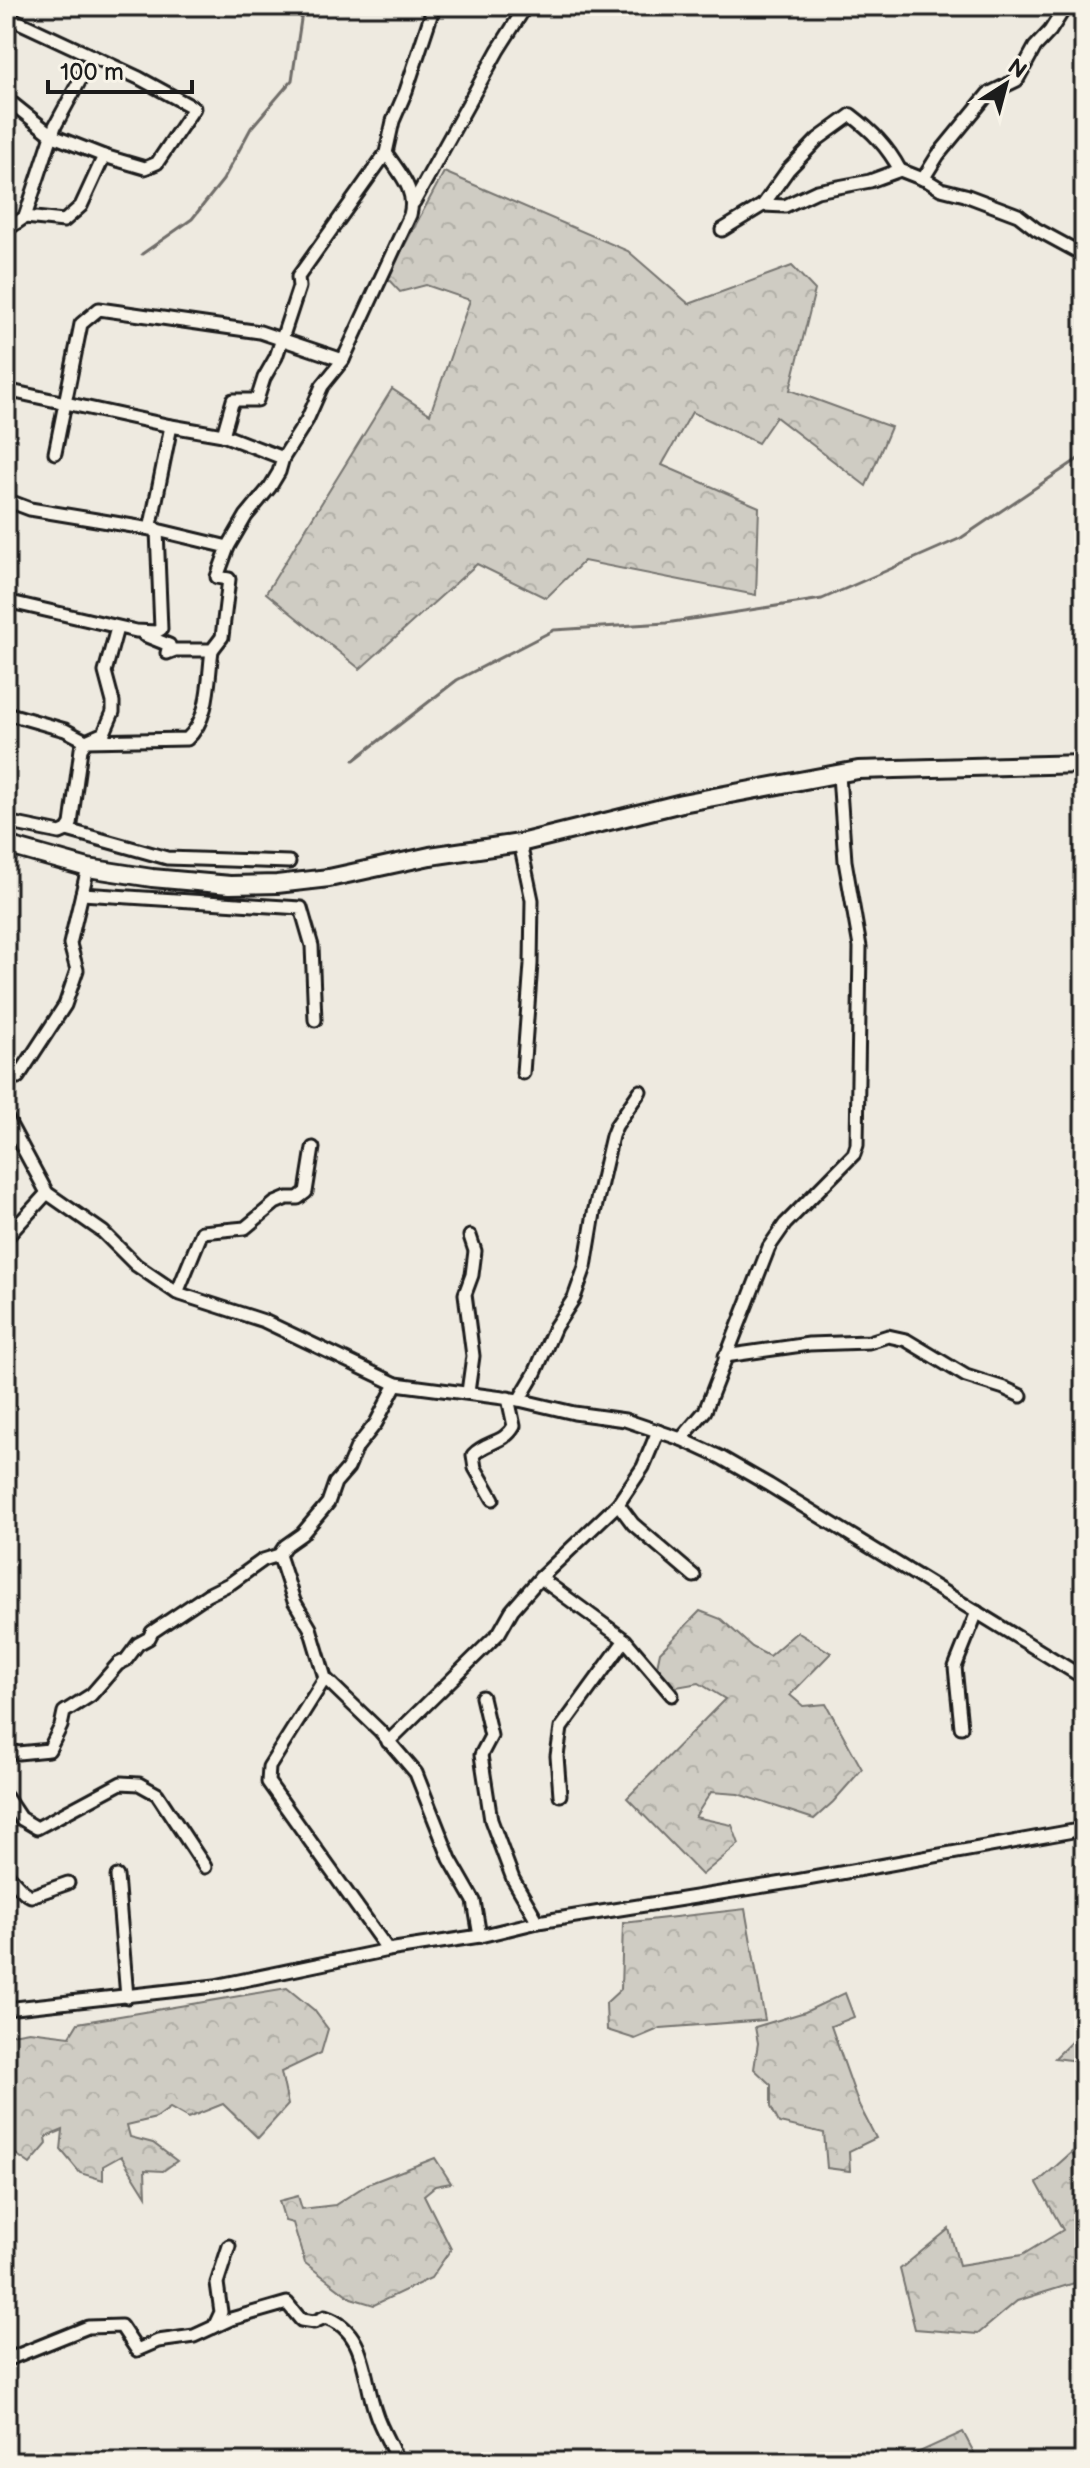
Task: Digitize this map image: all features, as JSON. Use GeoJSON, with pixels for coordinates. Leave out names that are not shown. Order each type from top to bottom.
{"type":"FeatureCollection","features":[{"type":"Feature","properties":{"kind":"main road"},"geometry":{"type":"LineString","coordinates":[[6,845],[88,868],[183,882],[277,884],[329,878],[430,856],[520,843],[682,803],[858,770],[1084,764]]}},
{"type":"Feature","properties":{"kind":"street"},"geometry":{"type":"LineString","coordinates":[[223,435],[233,400],[257,400],[264,378],[276,357],[299,287],[298,277],[386,153],[397,109],[434,6]]}},
{"type":"Feature","properties":{"kind":"street"},"geometry":{"type":"LineString","coordinates":[[6,713],[65,730],[86,741],[187,739],[197,730],[204,709],[212,650],[222,637],[229,579],[217,577],[228,547],[246,516],[270,487],[322,386],[343,360],[414,203],[498,50],[526,6]]}},
{"type":"Feature","properties":{"kind":"street"},"geometry":{"type":"LineString","coordinates":[[923,179],[938,155],[988,94],[1017,80],[1035,47],[1066,6]]}},
{"type":"Feature","properties":{"kind":"street"},"geometry":{"type":"LineString","coordinates":[[6,16],[139,78],[194,108],[157,163],[145,168],[53,136],[13,104],[6,114]]}},
{"type":"Feature","properties":{"kind":"street"},"geometry":{"type":"LineString","coordinates":[[6,230],[25,217],[55,126],[92,58]]}},
{"type":"Feature","properties":{"kind":"street"},"geometry":{"type":"LineString","coordinates":[[722,230],[763,205],[788,170],[818,139],[851,115],[874,133],[900,170],[941,189],[1018,215],[1036,229],[1084,255]]}},
{"type":"Feature","properties":{"kind":"street"},"geometry":{"type":"LineString","coordinates":[[386,153],[412,193],[414,203]]}},
{"type":"Feature","properties":{"kind":"street"},"geometry":{"type":"LineString","coordinates":[[25,217],[64,221],[81,206],[104,156]]}},
{"type":"Feature","properties":{"kind":"street"},"geometry":{"type":"LineString","coordinates":[[763,205],[785,206],[817,191],[870,181],[900,170]]}},
{"type":"Feature","properties":{"kind":"street"},"geometry":{"type":"LineString","coordinates":[[55,453],[81,324],[99,309],[260,332],[343,360]]}},
{"type":"Feature","properties":{"kind":"street"},"geometry":{"type":"LineString","coordinates":[[6,390],[223,435],[283,458]]}},
{"type":"Feature","properties":{"kind":"street"},"geometry":{"type":"LineString","coordinates":[[6,601],[117,628],[156,632],[161,629],[157,530],[151,525],[171,426]]}},
{"type":"Feature","properties":{"kind":"street"},"geometry":{"type":"LineString","coordinates":[[6,500],[30,509],[157,530],[228,547]]}},
{"type":"Feature","properties":{"kind":"street"},"geometry":{"type":"LineString","coordinates":[[6,822],[60,833],[71,824],[81,749],[86,741],[104,733],[113,712],[105,672],[117,628]]}},
{"type":"Feature","properties":{"kind":"street"},"geometry":{"type":"LineString","coordinates":[[136,631],[169,645],[167,653],[175,650],[212,650]]}},
{"type":"Feature","properties":{"kind":"street"},"geometry":{"type":"LineString","coordinates":[[681,1439],[705,1411],[769,1247],[785,1224],[854,1154],[857,1145],[860,947],[845,861],[839,775]]}},
{"type":"Feature","properties":{"kind":"street"},"geometry":{"type":"LineString","coordinates":[[67,830],[167,858],[289,862]]}},
{"type":"Feature","properties":{"kind":"street"},"geometry":{"type":"LineString","coordinates":[[520,843],[532,900],[523,1073]]}},
{"type":"Feature","properties":{"kind":"street"},"geometry":{"type":"LineString","coordinates":[[18,1077],[65,1005],[77,970],[70,944],[88,868]]}},
{"type":"Feature","properties":{"kind":"street"},"geometry":{"type":"LineString","coordinates":[[82,894],[301,908],[312,946],[315,1020]]}},
{"type":"Feature","properties":{"kind":"street"},"geometry":{"type":"LineString","coordinates":[[493,1499],[475,1468],[473,1455],[480,1447],[509,1435],[514,1426],[514,1399],[535,1373],[555,1327],[574,1298],[589,1256],[590,1230],[612,1136],[640,1091]]}},
{"type":"Feature","properties":{"kind":"street"},"geometry":{"type":"LineString","coordinates":[[8,1125],[47,1193],[103,1232],[136,1265],[177,1293],[264,1321],[396,1384],[514,1399],[574,1413],[625,1420],[681,1439],[769,1485],[1084,1678]]}},
{"type":"Feature","properties":{"kind":"street"},"geometry":{"type":"LineString","coordinates":[[177,1293],[202,1232],[245,1228],[275,1203],[298,1198],[306,1192],[313,1148]]}},
{"type":"Feature","properties":{"kind":"street"},"geometry":{"type":"LineString","coordinates":[[6,1238],[47,1193]]}},
{"type":"Feature","properties":{"kind":"street"},"geometry":{"type":"LineString","coordinates":[[468,1392],[473,1356],[465,1294],[472,1275],[475,1251],[470,1236]]}},
{"type":"Feature","properties":{"kind":"street"},"geometry":{"type":"LineString","coordinates":[[725,1356],[809,1344],[869,1342],[888,1336],[906,1340],[966,1376],[1021,1396]]}},
{"type":"Feature","properties":{"kind":"street"},"geometry":{"type":"LineString","coordinates":[[6,1749],[18,1753],[49,1750],[64,1712],[91,1695],[152,1632],[263,1560],[279,1555],[320,1515],[335,1483],[376,1423],[396,1384]]}},
{"type":"Feature","properties":{"kind":"street"},"geometry":{"type":"LineString","coordinates":[[388,1742],[499,1633],[512,1610],[540,1578],[618,1504],[643,1467],[658,1431]]}},
{"type":"Feature","properties":{"kind":"street"},"geometry":{"type":"LineString","coordinates":[[618,1504],[633,1524],[694,1576]]}},
{"type":"Feature","properties":{"kind":"street"},"geometry":{"type":"LineString","coordinates":[[279,1555],[294,1601],[310,1628],[325,1678],[416,1773],[450,1859],[474,1901],[480,1936]]}},
{"type":"Feature","properties":{"kind":"street"},"geometry":{"type":"LineString","coordinates":[[540,1578],[625,1640],[672,1695]]}},
{"type":"Feature","properties":{"kind":"street"},"geometry":{"type":"LineString","coordinates":[[961,1727],[955,1667],[977,1612]]}},
{"type":"Feature","properties":{"kind":"street"},"geometry":{"type":"LineString","coordinates":[[560,1795],[557,1756],[561,1728],[625,1640]]}},
{"type":"Feature","properties":{"kind":"street"},"geometry":{"type":"LineString","coordinates":[[325,1678],[269,1767],[268,1782],[388,1950]]}},
{"type":"Feature","properties":{"kind":"street"},"geometry":{"type":"LineString","coordinates":[[482,1697],[491,1736],[481,1755],[491,1820],[513,1879],[538,1922]]}},
{"type":"Feature","properties":{"kind":"street"},"geometry":{"type":"LineString","coordinates":[[6,1797],[20,1818],[37,1828],[121,1783],[139,1784],[157,1794],[205,1867]]}},
{"type":"Feature","properties":{"kind":"street"},"geometry":{"type":"LineString","coordinates":[[6,2009],[215,1986],[388,1950],[480,1936],[538,1922],[796,1881],[1084,1829]]}},
{"type":"Feature","properties":{"kind":"street"},"geometry":{"type":"LineString","coordinates":[[6,1873],[31,1896],[68,1883]]}},
{"type":"Feature","properties":{"kind":"street"},"geometry":{"type":"LineString","coordinates":[[117,1876],[127,1997]]}},
{"type":"Feature","properties":{"kind":"street"},"geometry":{"type":"LineString","coordinates":[[214,2327],[221,2312],[217,2283],[229,2246]]}},
{"type":"Feature","properties":{"kind":"street"},"geometry":{"type":"LineString","coordinates":[[6,2360],[88,2327],[121,2326],[137,2350],[158,2341],[194,2336],[231,2319],[287,2303],[301,2320],[314,2322],[325,2317],[345,2325],[366,2369],[375,2411],[398,2462]]}},
{"type":"Feature","properties":{"kind":"green space"},"geometry":{"type":"Polygon","coordinates":[[[444,172],[628,251],[689,304],[792,266],[815,290],[790,390],[891,427],[866,486],[776,417],[758,443],[692,412],[662,465],[759,507],[756,595],[584,561],[546,598],[477,564],[360,669],[266,593],[392,389],[430,414],[470,300],[426,285],[400,292],[387,278],[444,172]]]}},
{"type":"Feature","properties":{"kind":"green space"},"geometry":{"type":"Polygon","coordinates":[[[700,1611],[721,1619],[752,1647],[769,1656],[797,1632],[831,1653],[790,1695],[803,1706],[826,1704],[862,1769],[814,1819],[738,1794],[711,1792],[695,1817],[732,1825],[739,1844],[702,1875],[627,1798],[725,1699],[699,1683],[671,1688],[655,1676],[660,1652],[700,1611]]]}},
{"type":"Feature","properties":{"kind":"green space"},"geometry":{"type":"Polygon","coordinates":[[[745,1909],[765,2020],[661,2028],[635,2039],[607,2030],[606,2003],[621,1989],[623,1923],[745,1909]]]}},
{"type":"Feature","properties":{"kind":"green space"},"geometry":{"type":"Polygon","coordinates":[[[287,1988],[314,2010],[328,2029],[321,2053],[281,2072],[288,2105],[258,2138],[223,2104],[188,2118],[170,2108],[156,2118],[127,2125],[130,2137],[153,2143],[177,2161],[163,2171],[145,2170],[146,2196],[121,2156],[103,2166],[103,2180],[80,2173],[61,2150],[63,2130],[46,2137],[47,2144],[30,2164],[6,2147],[6,2035],[29,2031],[70,2036],[78,2023],[287,1988]]]}},
{"type":"Feature","properties":{"kind":"green space"},"geometry":{"type":"Polygon","coordinates":[[[845,1993],[854,2017],[831,2026],[859,2105],[876,2138],[849,2151],[850,2171],[827,2168],[824,2133],[779,2123],[771,2107],[771,2085],[754,2069],[758,2043],[755,2027],[805,2012],[845,1993]]]}},
{"type":"Feature","properties":{"kind":"green space"},"geometry":{"type":"Polygon","coordinates":[[[1084,2029],[1084,2066],[1078,2061],[1055,2058],[1084,2029]]]}},
{"type":"Feature","properties":{"kind":"green space"},"geometry":{"type":"Polygon","coordinates":[[[1072,2152],[1084,2177],[1084,2280],[1017,2301],[978,2334],[915,2329],[900,2269],[949,2229],[959,2265],[1022,2255],[1063,2230],[1037,2183],[1072,2152]]]}},
{"type":"Feature","properties":{"kind":"green space"},"geometry":{"type":"Polygon","coordinates":[[[435,2158],[451,2183],[435,2186],[424,2195],[451,2249],[431,2278],[374,2305],[351,2298],[305,2263],[293,2223],[285,2221],[279,2201],[298,2196],[302,2209],[335,2205],[368,2184],[435,2158]]]}},
{"type":"Feature","properties":{"kind":"green space"},"geometry":{"type":"Polygon","coordinates":[[[963,2432],[979,2462],[918,2462],[917,2453],[963,2432]]]}},
{"type":"Feature","properties":{"kind":"waterway"},"geometry":{"type":"LineString","coordinates":[[142,254],[192,219],[223,180],[251,128],[292,80],[303,6]]}},
{"type":"Feature","properties":{"kind":"waterway"},"geometry":{"type":"LineString","coordinates":[[354,760],[457,680],[554,630],[666,623],[822,599],[961,538],[1084,455]]}}]}
